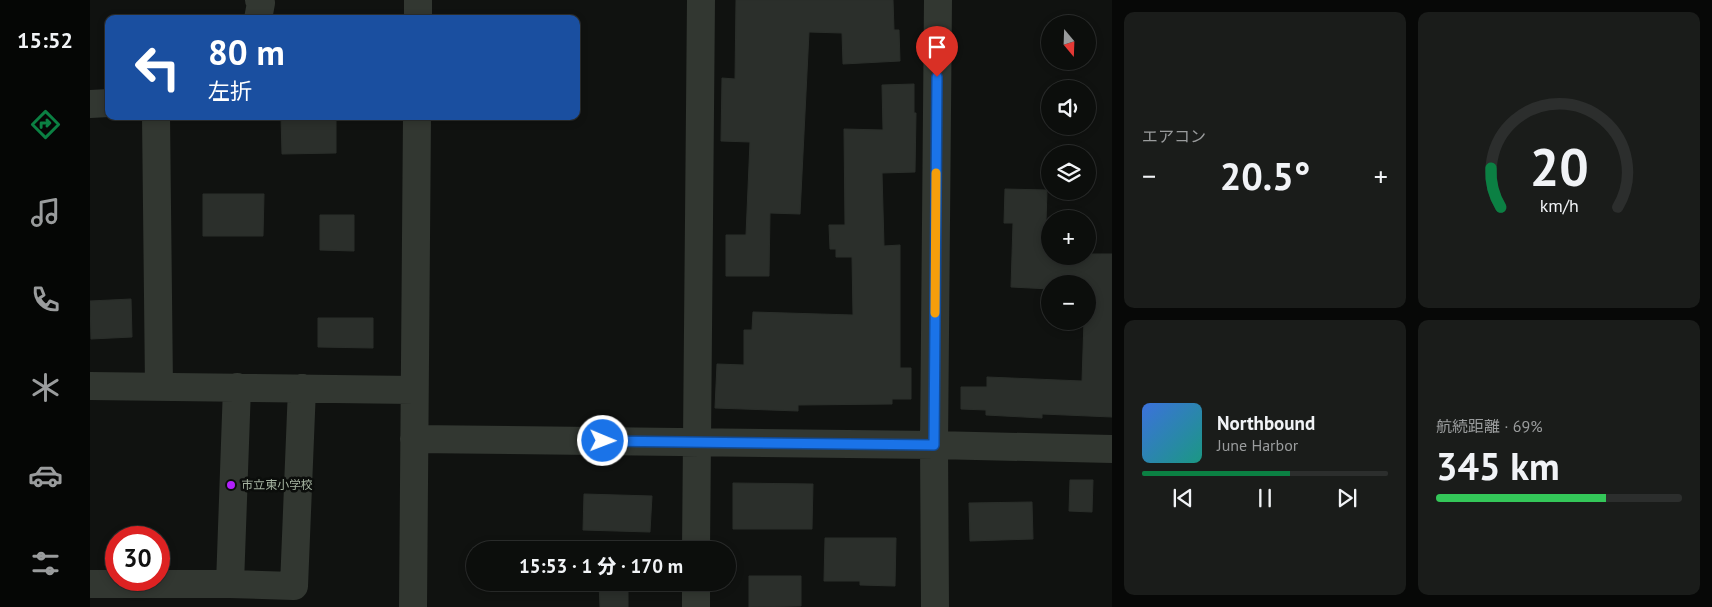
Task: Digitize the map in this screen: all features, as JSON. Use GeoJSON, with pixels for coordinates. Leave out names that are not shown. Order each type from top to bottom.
{"type":"FeatureCollection","features":[{"type":"Feature","properties":{"kind":"street"},"geometry":{"type":"LineString","coordinates":[[259,0],[261,3],[259,15]]}},
{"type":"Feature","properties":{"kind":"street"},"geometry":{"type":"LineString","coordinates":[[418,0],[418,15]]}},
{"type":"Feature","properties":{"kind":"street"},"geometry":{"type":"LineString","coordinates":[[696,541],[700,0]]}},
{"type":"Feature","properties":{"kind":"street"},"geometry":{"type":"LineString","coordinates":[[935,607],[934,445],[938,0]]}},
{"type":"Feature","properties":{"kind":"street"},"geometry":{"type":"LineString","coordinates":[[90,104],[105,103]]}},
{"type":"Feature","properties":{"kind":"street"},"geometry":{"type":"LineString","coordinates":[[156,120],[159,386]]}},
{"type":"Feature","properties":{"kind":"street"},"geometry":{"type":"LineString","coordinates":[[412,607],[417,120]]}},
{"type":"Feature","properties":{"kind":"street"},"geometry":{"type":"LineString","coordinates":[[90,386],[414,390]]}},
{"type":"Feature","properties":{"kind":"street"},"geometry":{"type":"LineString","coordinates":[[230,584],[237,387]]}},
{"type":"Feature","properties":{"kind":"street"},"geometry":{"type":"LineString","coordinates":[[90,584],[230,584],[294,597],[302,388]]}},
{"type":"Feature","properties":{"kind":"street"},"geometry":{"type":"LineString","coordinates":[[414,439],[1112,449]]}},
{"type":"Feature","properties":{"kind":"street"},"geometry":{"type":"LineString","coordinates":[[696,591],[696,607]]}},
{"type":"Feature","properties":{"kind":"building"},"geometry":{"type":"Polygon","coordinates":[[[736,0],[893,0],[894,30],[899,30],[900,61],[843,64],[842,33],[809,32],[800,214],[770,213],[769,276],[726,276],[726,235],[746,235],[750,142],[721,141],[722,78],[735,79],[736,0]]]}},
{"type":"Feature","properties":{"kind":"building"},"geometry":{"type":"Polygon","coordinates":[[[914,84],[914,113],[916,113],[915,172],[882,173],[884,246],[900,245],[900,368],[911,368],[911,399],[892,399],[892,404],[798,405],[798,411],[715,408],[717,364],[744,365],[744,330],[752,330],[753,312],[853,315],[852,257],[836,257],[836,249],[830,249],[829,225],[845,225],[844,129],[883,130],[882,85],[914,84]]]}},
{"type":"Feature","properties":{"kind":"building"},"geometry":{"type":"Polygon","coordinates":[[[281,120],[336,120],[336,153],[282,154],[281,120]]]}},
{"type":"Feature","properties":{"kind":"building"},"geometry":{"type":"Polygon","coordinates":[[[1005,189],[1041,190],[1041,200],[1047,200],[1046,210],[1041,210],[1041,265],[1096,265],[1096,254],[1112,254],[1112,417],[1042,414],[1042,418],[986,415],[986,410],[961,409],[961,387],[987,387],[987,377],[1082,381],[1084,330],[1096,330],[1096,275],[1041,275],[1041,289],[1011,287],[1013,223],[1004,223],[1005,189]]]}},
{"type":"Feature","properties":{"kind":"building"},"geometry":{"type":"Polygon","coordinates":[[[203,194],[264,194],[263,236],[203,236],[203,194]]]}},
{"type":"Feature","properties":{"kind":"building"},"geometry":{"type":"Polygon","coordinates":[[[320,215],[354,215],[354,251],[320,250],[320,215]]]}},
{"type":"Feature","properties":{"kind":"building"},"geometry":{"type":"Polygon","coordinates":[[[131,299],[132,337],[91,339],[90,301],[131,299]]]}},
{"type":"Feature","properties":{"kind":"building"},"geometry":{"type":"Polygon","coordinates":[[[318,318],[373,318],[373,348],[318,347],[318,318]]]}},
{"type":"Feature","properties":{"kind":"building"},"geometry":{"type":"Polygon","coordinates":[[[1070,480],[1093,480],[1092,512],[1069,511],[1070,480]]]}},
{"type":"Feature","properties":{"kind":"building"},"geometry":{"type":"Polygon","coordinates":[[[733,483],[813,484],[812,529],[733,529],[733,483]]]}},
{"type":"Feature","properties":{"kind":"building"},"geometry":{"type":"Polygon","coordinates":[[[584,494],[652,496],[650,532],[583,530],[584,494]]]}},
{"type":"Feature","properties":{"kind":"building"},"geometry":{"type":"Polygon","coordinates":[[[1032,502],[1033,539],[970,541],[969,503],[1032,502]]]}},
{"type":"Feature","properties":{"kind":"building"},"geometry":{"type":"Polygon","coordinates":[[[825,538],[896,538],[895,586],[860,585],[860,581],[824,581],[825,538]]]}},
{"type":"Feature","properties":{"kind":"building"},"geometry":{"type":"Polygon","coordinates":[[[749,576],[801,576],[801,606],[749,607],[749,576]]]}},
{"type":"Feature","properties":{"kind":"building"},"geometry":{"type":"Polygon","coordinates":[[[599,591],[628,591],[628,607],[600,607],[599,591]]]}},
{"type":"Feature","properties":{"kind":"slow traffic"},"geometry":{"type":"LineString","coordinates":[[935,313],[936,173]]}},
{"type":"Feature","properties":{"kind":"place","name":"市立東小学校"},"geometry":{"type":"Point","coordinates":[231,485]}},
{"type":"Feature","properties":{"kind":"route"},"geometry":{"type":"LineString","coordinates":[[603,441],[934,445],[937,77]]}}]}
